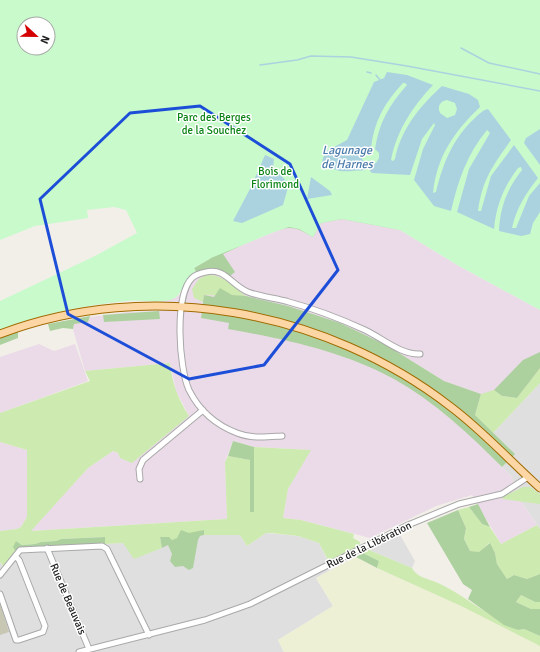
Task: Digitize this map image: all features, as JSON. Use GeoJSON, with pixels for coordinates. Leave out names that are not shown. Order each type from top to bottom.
{"type":"FeatureCollection","features":[{"type":"Feature","properties":{"kind":"main road"},"geometry":{"type":"LineString","coordinates":[[0,334],[49,318],[130,307],[182,307],[246,315],[274,321],[323,336],[372,357],[396,370],[450,406],[472,424],[540,488]]}},
{"type":"Feature","properties":{"kind":"street"},"geometry":{"type":"LineString","coordinates":[[282,436],[255,438],[238,434],[215,422],[203,410],[193,396],[184,378],[180,328],[184,296],[192,278],[198,274],[216,271],[228,277],[246,292],[324,313],[365,330],[407,352],[420,354]]}},
{"type":"Feature","properties":{"kind":"street"},"geometry":{"type":"LineString","coordinates":[[140,479],[140,469],[143,460],[203,410]]}},
{"type":"Feature","properties":{"kind":"street","name":"Rue de la Libération"},"geometry":{"type":"LineString","coordinates":[[78,652],[196,622],[250,604],[408,525],[460,504],[502,494],[528,477]]}},
{"type":"Feature","properties":{"kind":"street"},"geometry":{"type":"LineString","coordinates":[[0,575],[20,550],[105,547],[149,635]]}},
{"type":"Feature","properties":{"kind":"street","name":"Rue de Beauvais"},"geometry":{"type":"LineString","coordinates":[[47,548],[89,649]]}},
{"type":"Feature","properties":{"kind":"street"},"geometry":{"type":"LineString","coordinates":[[0,594],[16,640],[43,632],[45,630],[45,626],[19,560],[15,556]]}},
{"type":"Feature","properties":{"kind":"highlighted area"},"geometry":{"type":"Polygon","coordinates":[[[200,106],[290,164],[338,270],[264,365],[189,379],[68,314],[40,199],[130,113],[200,106]]]}},
{"type":"Feature","properties":{"kind":"shaded area"},"geometry":{"type":"Polygon","coordinates":[[[342,219],[400,230],[459,266],[540,310],[540,383],[481,394],[444,381],[407,358],[437,408],[466,431],[511,476],[522,503],[537,525],[501,544],[472,495],[436,506],[370,538],[301,520],[283,518],[288,489],[310,450],[254,447],[233,441],[225,462],[227,519],[30,531],[88,468],[113,451],[118,453],[189,416],[176,391],[170,363],[85,371],[73,329],[75,319],[128,312],[159,311],[160,301],[175,298],[180,294],[189,277],[222,254],[289,227],[299,229],[313,237],[321,223],[342,219]]]}},
{"type":"Feature","properties":{"kind":"shaded area"},"geometry":{"type":"Polygon","coordinates":[[[39,344],[54,351],[75,344],[88,381],[0,413],[0,357],[39,344]]]}},
{"type":"Feature","properties":{"kind":"shaded area"},"geometry":{"type":"Polygon","coordinates":[[[540,383],[540,529],[522,503],[511,476],[502,467],[514,454],[493,433],[540,383]]]}},
{"type":"Feature","properties":{"kind":"shaded area"},"geometry":{"type":"Polygon","coordinates":[[[0,442],[27,450],[27,517],[21,527],[17,529],[0,531],[0,442]]]}},
{"type":"Feature","properties":{"kind":"shaded area"},"geometry":{"type":"Polygon","coordinates":[[[266,533],[298,536],[319,543],[332,569],[316,578],[333,606],[278,640],[284,652],[0,652],[0,562],[4,567],[20,548],[123,543],[131,552],[204,535],[240,535],[247,546],[266,533]]]}},
{"type":"Feature","properties":{"kind":"shaded area"},"geometry":{"type":"Polygon","coordinates":[[[400,535],[415,561],[412,568],[369,550],[400,535]]]}},
{"type":"Feature","properties":{"kind":"shaded area"},"geometry":{"type":"Polygon","coordinates":[[[356,557],[370,565],[461,606],[540,646],[540,652],[284,652],[278,640],[333,606],[316,578],[356,557]]]}},
{"type":"Feature","properties":{"kind":"shaded area"},"geometry":{"type":"Polygon","coordinates":[[[0,604],[9,632],[0,635],[0,604]]]}},
{"type":"Feature","properties":{"kind":"green space","name":"Parc des Berges de la Souchez"},"geometry":{"type":"Polygon","coordinates":[[[0,0],[540,0],[540,310],[459,266],[400,230],[342,219],[321,223],[313,237],[299,229],[289,227],[211,258],[194,268],[196,272],[192,275],[179,294],[173,299],[163,301],[127,301],[95,305],[31,319],[0,330],[0,301],[95,256],[137,233],[126,210],[114,207],[87,210],[88,218],[35,226],[0,240],[0,0]]]}},
{"type":"Feature","properties":{"kind":"green space"},"geometry":{"type":"Polygon","coordinates":[[[326,211],[400,230],[342,219],[321,223],[313,237],[296,229],[284,229],[267,234],[223,254],[235,272],[230,276],[217,269],[196,272],[194,268],[211,258],[212,249],[326,211]]]}},
{"type":"Feature","properties":{"kind":"green space"},"geometry":{"type":"Polygon","coordinates":[[[207,275],[213,275],[223,279],[246,296],[204,295],[203,302],[194,298],[192,289],[199,279],[207,275]]]}},
{"type":"Feature","properties":{"kind":"green space"},"geometry":{"type":"Polygon","coordinates":[[[220,288],[232,295],[246,296],[288,306],[340,323],[386,345],[444,381],[481,394],[475,415],[515,454],[502,467],[451,419],[424,398],[394,379],[374,369],[313,347],[228,329],[229,323],[201,318],[204,295],[214,297],[220,288]]]}},
{"type":"Feature","properties":{"kind":"green space"},"geometry":{"type":"Polygon","coordinates":[[[159,311],[160,319],[104,322],[103,315],[159,311]]]}},
{"type":"Feature","properties":{"kind":"green space"},"geometry":{"type":"Polygon","coordinates":[[[90,316],[88,322],[74,324],[73,329],[63,328],[50,331],[48,324],[90,316]]]}},
{"type":"Feature","properties":{"kind":"green space"},"geometry":{"type":"Polygon","coordinates":[[[18,331],[18,338],[0,345],[0,337],[18,331]]]}},
{"type":"Feature","properties":{"kind":"green space"},"geometry":{"type":"Polygon","coordinates":[[[540,352],[540,368],[517,398],[502,396],[494,390],[523,360],[540,352]]]}},
{"type":"Feature","properties":{"kind":"green space"},"geometry":{"type":"Polygon","coordinates":[[[170,363],[176,391],[189,416],[132,463],[120,458],[118,453],[113,451],[88,468],[31,531],[227,519],[225,462],[228,456],[250,460],[250,512],[254,512],[254,447],[311,450],[288,489],[283,518],[301,520],[354,534],[353,538],[360,542],[359,547],[329,562],[319,543],[298,536],[266,533],[247,546],[240,535],[204,535],[204,530],[172,540],[160,537],[162,548],[134,559],[123,543],[105,544],[105,537],[61,539],[56,541],[22,545],[16,541],[16,552],[4,567],[0,562],[0,531],[17,529],[21,527],[27,517],[27,450],[0,442],[0,413],[90,381],[85,371],[170,363]]]}},
{"type":"Feature","properties":{"kind":"green space"},"geometry":{"type":"Polygon","coordinates":[[[540,368],[540,383],[493,433],[475,415],[481,394],[494,390],[502,396],[517,398],[540,368]]]}},
{"type":"Feature","properties":{"kind":"green space"},"geometry":{"type":"Polygon","coordinates":[[[233,441],[254,447],[254,512],[250,512],[250,460],[228,456],[233,441]]]}},
{"type":"Feature","properties":{"kind":"green space"},"geometry":{"type":"Polygon","coordinates":[[[523,487],[530,487],[540,494],[540,504],[503,499],[502,497],[523,487]]]}},
{"type":"Feature","properties":{"kind":"green space"},"geometry":{"type":"Polygon","coordinates":[[[478,504],[490,527],[482,524],[469,507],[478,504]]]}},
{"type":"Feature","properties":{"kind":"green space"},"geometry":{"type":"Polygon","coordinates":[[[469,507],[482,524],[490,527],[501,544],[537,525],[540,529],[540,574],[527,579],[514,575],[507,579],[497,564],[495,553],[489,543],[479,553],[470,551],[464,539],[466,528],[458,510],[469,507]]]}},
{"type":"Feature","properties":{"kind":"green space"},"geometry":{"type":"Polygon","coordinates":[[[458,510],[466,528],[464,539],[470,551],[479,552],[490,543],[495,553],[497,564],[507,579],[514,575],[527,579],[540,574],[540,602],[535,602],[521,595],[516,602],[531,609],[540,609],[540,636],[524,629],[518,630],[504,625],[468,599],[472,590],[463,584],[427,523],[458,510]]]}},
{"type":"Feature","properties":{"kind":"green space"},"geometry":{"type":"Polygon","coordinates":[[[181,530],[189,533],[204,530],[204,535],[200,536],[198,540],[193,568],[189,570],[183,566],[175,567],[170,561],[172,554],[168,545],[162,548],[160,537],[169,537],[172,540],[177,538],[181,530]]]}},
{"type":"Feature","properties":{"kind":"green space"},"geometry":{"type":"Polygon","coordinates":[[[105,537],[105,544],[20,548],[16,552],[13,547],[16,541],[22,545],[56,541],[61,539],[105,537]]]}},
{"type":"Feature","properties":{"kind":"green space"},"geometry":{"type":"Polygon","coordinates":[[[369,550],[412,568],[416,574],[450,589],[492,616],[518,630],[524,629],[540,636],[540,646],[461,606],[377,568],[379,561],[363,553],[369,550]]]}},
{"type":"Feature","properties":{"kind":"green space"},"geometry":{"type":"Polygon","coordinates":[[[363,553],[379,561],[377,568],[356,557],[363,553]]]}},
{"type":"Feature","properties":{"kind":"green space"},"geometry":{"type":"Polygon","coordinates":[[[521,595],[535,602],[540,602],[540,609],[531,609],[516,602],[521,595]]]}},
{"type":"Feature","properties":{"kind":"water","name":"Lagunage de Harnes"},"geometry":{"type":"Polygon","coordinates":[[[387,72],[407,75],[433,85],[419,101],[407,119],[397,139],[391,160],[393,161],[402,138],[412,119],[442,86],[469,94],[478,100],[480,107],[455,135],[443,156],[438,167],[433,193],[436,192],[442,171],[455,143],[467,126],[481,112],[488,109],[511,140],[489,173],[482,190],[478,211],[481,211],[491,176],[514,145],[538,178],[529,189],[522,202],[516,214],[512,228],[516,228],[529,196],[540,183],[540,212],[533,223],[530,234],[521,236],[499,231],[505,199],[512,184],[522,170],[521,167],[518,168],[505,189],[499,204],[494,229],[457,212],[469,169],[490,133],[487,130],[480,139],[464,168],[451,211],[434,206],[414,180],[423,149],[435,125],[434,123],[422,139],[410,175],[372,173],[370,171],[370,164],[376,163],[379,158],[379,153],[375,149],[382,123],[390,107],[407,85],[405,83],[403,83],[391,97],[381,112],[372,138],[371,148],[365,150],[363,153],[362,159],[366,164],[366,170],[338,171],[322,162],[325,152],[347,140],[374,82],[384,78],[387,72]],[[447,100],[441,103],[439,107],[440,113],[447,118],[455,115],[457,109],[455,103],[447,100]]]}},
{"type":"Feature","properties":{"kind":"water"},"geometry":{"type":"Polygon","coordinates":[[[540,129],[540,165],[524,143],[526,138],[540,129]]]}},
{"type":"Feature","properties":{"kind":"water"},"geometry":{"type":"Polygon","coordinates":[[[265,155],[274,159],[273,167],[289,184],[283,205],[242,223],[233,221],[251,187],[265,155]]]}},
{"type":"Feature","properties":{"kind":"water"},"geometry":{"type":"Polygon","coordinates":[[[311,177],[330,191],[332,195],[307,199],[311,177]]]}},
{"type":"Feature","properties":{"kind":"waterway"},"geometry":{"type":"LineString","coordinates":[[461,48],[489,63],[540,74]]}},
{"type":"Feature","properties":{"kind":"waterway"},"geometry":{"type":"LineString","coordinates":[[260,65],[297,60],[311,56],[351,57],[540,91]]}},
{"type":"Feature","properties":{"kind":"waterway"},"geometry":{"type":"LineString","coordinates":[[367,72],[371,73]]}},
{"type":"Feature","properties":{"kind":"waterway"},"geometry":{"type":"LineString","coordinates":[[376,75],[380,80]]}},
{"type":"Feature","properties":{"kind":"park label","name":"Bois de Florimond"},"geometry":{"type":"Point","coordinates":[275,177]}}]}
